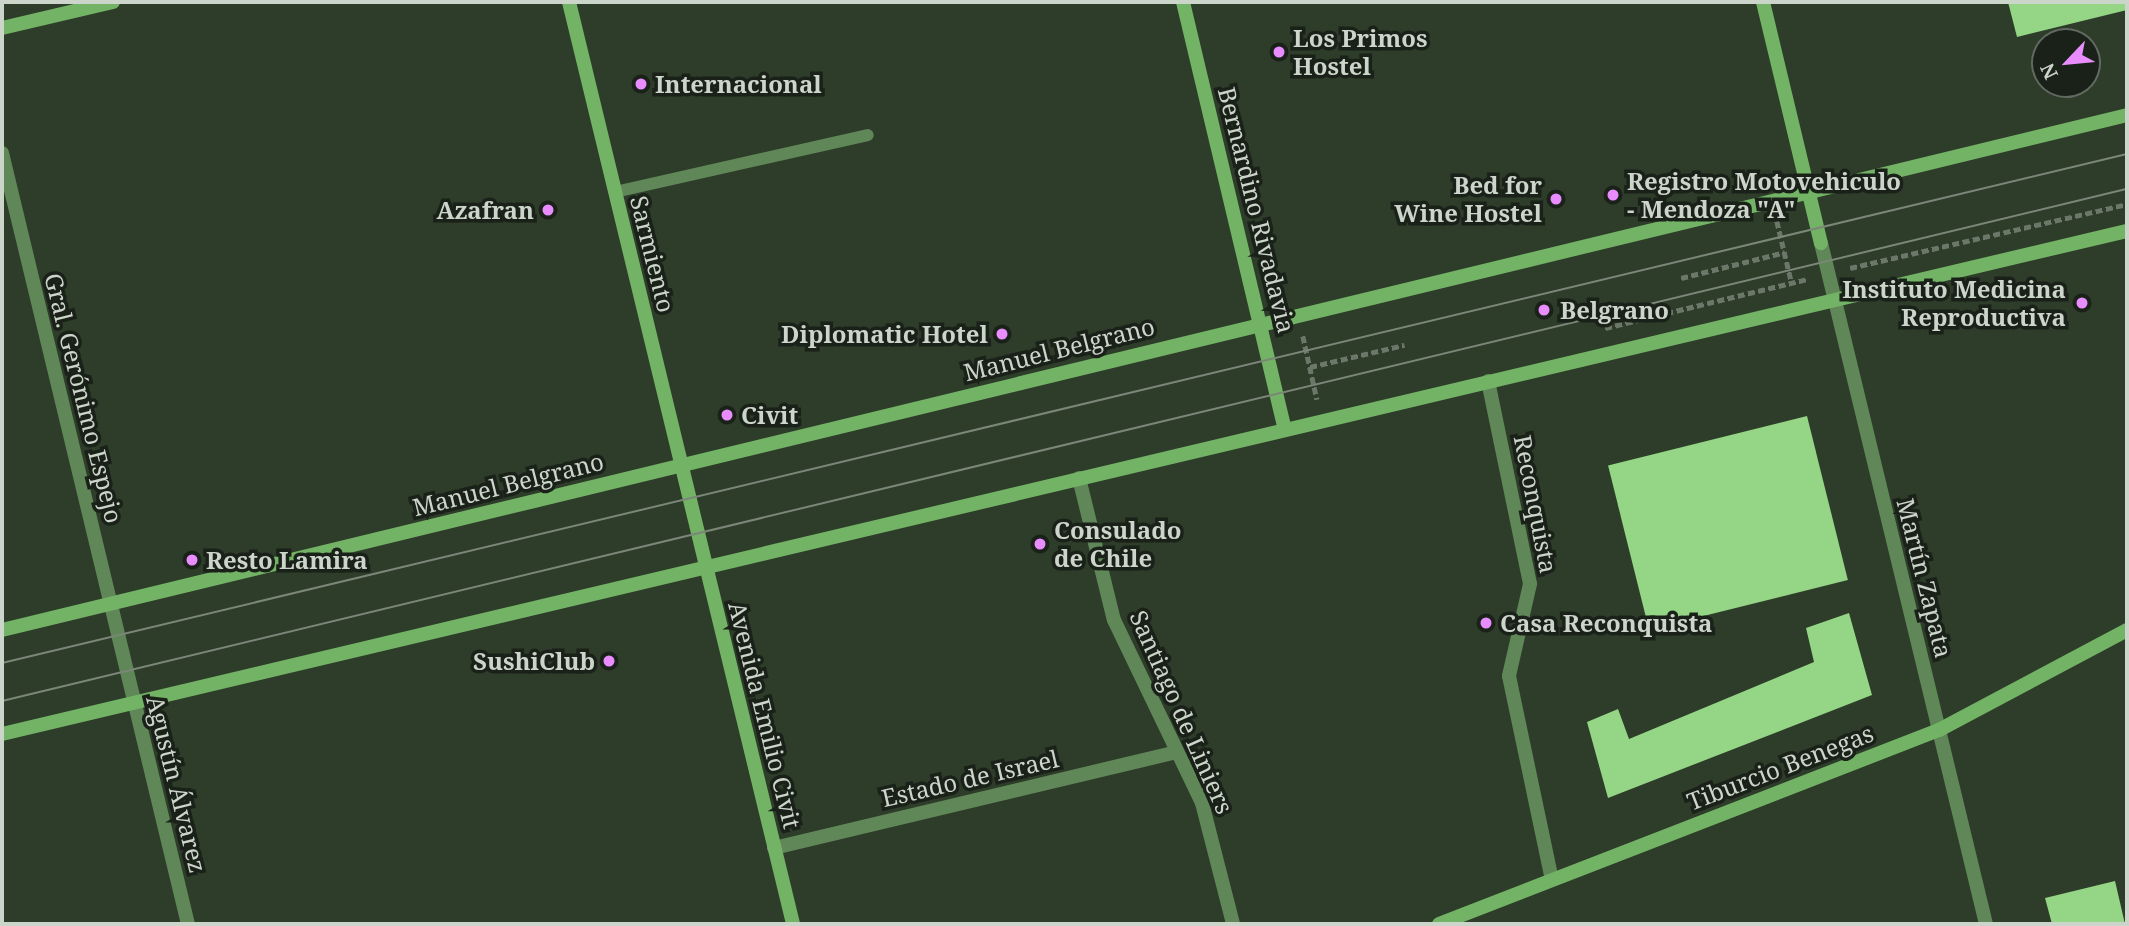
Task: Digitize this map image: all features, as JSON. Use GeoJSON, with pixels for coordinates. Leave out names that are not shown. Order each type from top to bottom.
{"type":"FeatureCollection","features":[{"type":"Feature","properties":{"kind":"street"},"geometry":{"type":"LineString","coordinates":[[2,28],[113,2]]}},
{"type":"Feature","properties":{"kind":"street","name":"Sarmiento"},"geometry":{"type":"LineString","coordinates":[[569,2],[694,517]]}},
{"type":"Feature","properties":{"kind":"street","name":"Bernardino Rivadavia"},"geometry":{"type":"LineString","coordinates":[[1183,2],[1286,429]]}},
{"type":"Feature","properties":{"kind":"street"},"geometry":{"type":"LineString","coordinates":[[1763,2],[1808,189]]}},
{"type":"Feature","properties":{"kind":"street","name":"Manuel Belgrano"},"geometry":{"type":"LineString","coordinates":[[2,630],[1808,189],[2127,115]]}},
{"type":"Feature","properties":{"kind":"street","name":"Gral. Gerónimo Espejo"},"geometry":{"type":"LineString","coordinates":[[2,153],[123,654]]}},
{"type":"Feature","properties":{"kind":"street","name":"Martín Zapata"},"geometry":{"type":"LineString","coordinates":[[1808,189],[1986,924]]}},
{"type":"Feature","properties":{"kind":"street"},"geometry":{"type":"LineString","coordinates":[[2,734],[2127,231]]}},
{"type":"Feature","properties":{"kind":"street","name":"Reconquista"},"geometry":{"type":"LineString","coordinates":[[1488,381],[1531,584],[1509,676],[1552,880]]}},
{"type":"Feature","properties":{"kind":"street","name":"Santiago de Liniers"},"geometry":{"type":"LineString","coordinates":[[1079,478],[1114,620],[1202,803],[1233,924]]}},
{"type":"Feature","properties":{"kind":"street","name":"Avenida Emilio Civit"},"geometry":{"type":"LineString","coordinates":[[694,517],[793,924]]}},
{"type":"Feature","properties":{"kind":"street","name":"Tiburcio Benegas"},"geometry":{"type":"LineString","coordinates":[[1439,924],[1939,730],[2127,630]]}},
{"type":"Feature","properties":{"kind":"street","name":"Agustín Álvarez"},"geometry":{"type":"LineString","coordinates":[[123,654],[188,924]]}},
{"type":"Feature","properties":{"kind":"street","name":"Estado de Israel"},"geometry":{"type":"LineString","coordinates":[[774,848],[1176,752]]}},
{"type":"Feature","properties":{"kind":"lane"},"geometry":{"type":"LineString","coordinates":[[615,192],[868,135]]}},
{"type":"Feature","properties":{"kind":"path"},"geometry":{"type":"LineString","coordinates":[[1772,198],[1798,308]]}},
{"type":"Feature","properties":{"kind":"path"},"geometry":{"type":"LineString","coordinates":[[1681,278],[1785,252]]}},
{"type":"Feature","properties":{"kind":"path"},"geometry":{"type":"LineString","coordinates":[[1298,314],[1322,421]]}},
{"type":"Feature","properties":{"kind":"path"},"geometry":{"type":"LineString","coordinates":[[1310,367],[1404,345]]}},
{"type":"Feature","properties":{"kind":"building"},"geometry":{"type":"Polygon","coordinates":[[[2008,2],[2127,2],[2127,10],[2054,28],[2031,28],[2031,34],[2017,37],[2008,2]]]}},
{"type":"Feature","properties":{"kind":"building"},"geometry":{"type":"Polygon","coordinates":[[[1807,416],[1848,580],[1649,630],[1608,466],[1807,416]]]}},
{"type":"Feature","properties":{"kind":"building"},"geometry":{"type":"Polygon","coordinates":[[[1849,613],[1872,695],[1608,798],[1587,722],[1618,709],[1629,739],[1814,662],[1806,628],[1849,613]]]}},
{"type":"Feature","properties":{"kind":"building"},"geometry":{"type":"Polygon","coordinates":[[[2115,881],[2125,924],[2052,924],[2045,898],[2115,881]]]}},
{"type":"Feature","properties":{"kind":"tram line"},"geometry":{"type":"LineString","coordinates":[[2,663],[2127,154]]}},
{"type":"Feature","properties":{"kind":"tram line"},"geometry":{"type":"LineString","coordinates":[[2,701],[2127,189]]}},
{"type":"Feature","properties":{"kind":"place","name":"Los Primos Hostel"},"geometry":{"type":"Point","coordinates":[1279,52]}},
{"type":"Feature","properties":{"kind":"place","name":"Internacional"},"geometry":{"type":"Point","coordinates":[641,84]}},
{"type":"Feature","properties":{"kind":"place","name":"Registro Motovehiculo - Mendoza \"A\""},"geometry":{"type":"Point","coordinates":[1613,195]}},
{"type":"Feature","properties":{"kind":"place","name":"Bed for Wine Hostel"},"geometry":{"type":"Point","coordinates":[1556,199]}},
{"type":"Feature","properties":{"kind":"place","name":"Azafran"},"geometry":{"type":"Point","coordinates":[548,210]}},
{"type":"Feature","properties":{"kind":"place","name":"Instituto Medicina Reproductiva"},"geometry":{"type":"Point","coordinates":[2082,303]}},
{"type":"Feature","properties":{"kind":"place","name":"Belgrano"},"geometry":{"type":"Point","coordinates":[1544,310]}},
{"type":"Feature","properties":{"kind":"place","name":"Diplomatic Hotel"},"geometry":{"type":"Point","coordinates":[1002,334]}},
{"type":"Feature","properties":{"kind":"place","name":"Civit"},"geometry":{"type":"Point","coordinates":[727,415]}},
{"type":"Feature","properties":{"kind":"place","name":"Consulado de Chile"},"geometry":{"type":"Point","coordinates":[1040,544]}},
{"type":"Feature","properties":{"kind":"place","name":"Resto Lamira"},"geometry":{"type":"Point","coordinates":[192,560]}},
{"type":"Feature","properties":{"kind":"place","name":"Casa Reconquista"},"geometry":{"type":"Point","coordinates":[1486,623]}},
{"type":"Feature","properties":{"kind":"place","name":"SushiClub"},"geometry":{"type":"Point","coordinates":[609,661]}}]}
